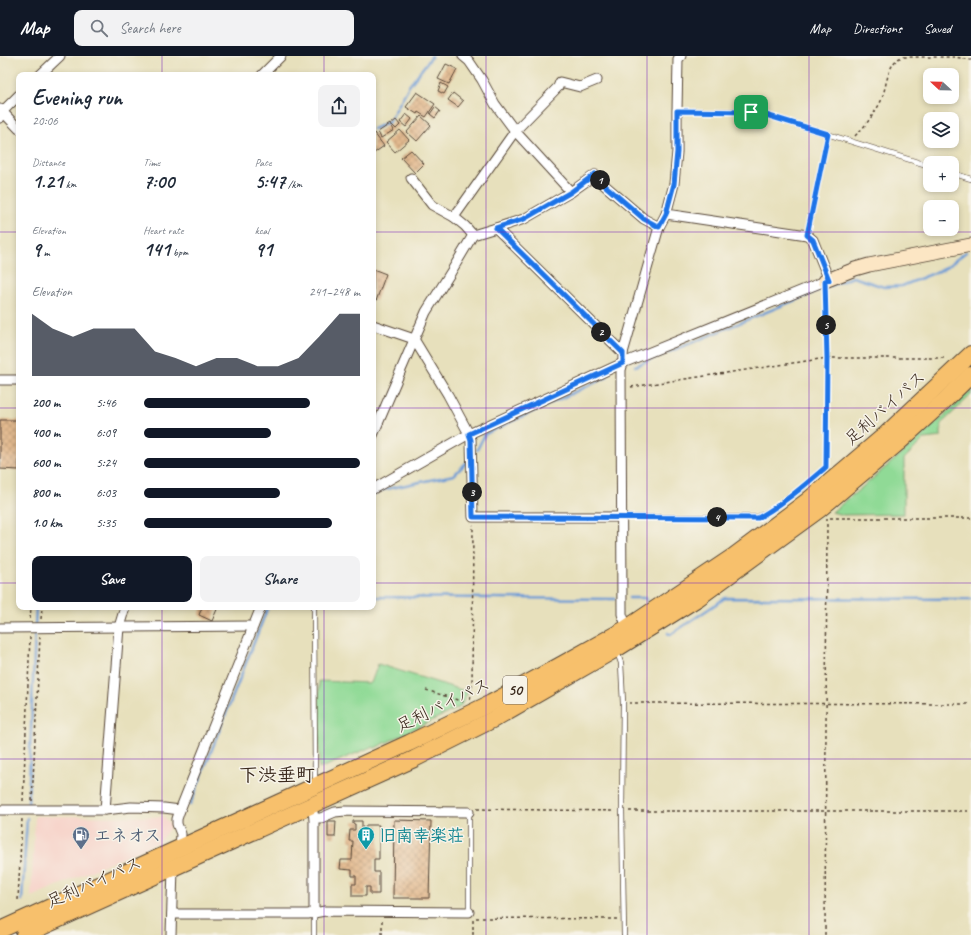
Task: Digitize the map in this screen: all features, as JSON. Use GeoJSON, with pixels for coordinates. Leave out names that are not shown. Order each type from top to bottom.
{"type":"FeatureCollection","features":[{"type":"Feature","properties":{"kind":"highway","name":"足利バイパス"},"geometry":{"type":"LineString","coordinates":[[0,930],[409,743],[491,703],[627,628],[734,556],[802,497],[886,434],[971,354]]}},
{"type":"Feature","properties":{"kind":"highway","name":"足利バイパス"},"geometry":{"type":"LineString","coordinates":[[24,935],[173,868],[312,812],[487,722],[569,677],[698,598],[822,512],[971,375]]}},
{"type":"Feature","properties":{"kind":"street"},"geometry":{"type":"LineString","coordinates":[[43,72],[60,56]]}},
{"type":"Feature","properties":{"kind":"street"},"geometry":{"type":"LineString","coordinates":[[265,72],[281,56]]}},
{"type":"Feature","properties":{"kind":"street"},"geometry":{"type":"LineString","coordinates":[[462,56],[469,61],[482,80],[495,104],[515,131],[571,192]]}},
{"type":"Feature","properties":{"kind":"street"},"geometry":{"type":"LineString","coordinates":[[627,628],[622,614],[621,370],[623,353],[659,227],[666,214],[674,184],[677,152],[678,59],[681,56]]}},
{"type":"Feature","properties":{"kind":"street"},"geometry":{"type":"LineString","coordinates":[[454,217],[515,131],[558,87],[560,82],[580,87],[597,80]]}},
{"type":"Feature","properties":{"kind":"street"},"geometry":{"type":"LineString","coordinates":[[16,98],[1,113],[16,126]]}},
{"type":"Feature","properties":{"kind":"street"},"geometry":{"type":"LineString","coordinates":[[376,428],[426,312],[473,235],[524,219],[571,192],[595,174],[602,183],[644,219],[659,227]]}},
{"type":"Feature","properties":{"kind":"street"},"geometry":{"type":"LineString","coordinates":[[411,178],[432,205],[454,217],[473,235]]}},
{"type":"Feature","properties":{"kind":"street"},"geometry":{"type":"LineString","coordinates":[[666,214],[807,235],[813,240],[827,281]]}},
{"type":"Feature","properties":{"kind":"street"},"geometry":{"type":"LineString","coordinates":[[496,228],[623,353]]}},
{"type":"Feature","properties":{"kind":"street"},"geometry":{"type":"LineString","coordinates":[[376,483],[469,434],[623,363],[855,269],[869,265],[971,246]]}},
{"type":"Feature","properties":{"kind":"street"},"geometry":{"type":"LineString","coordinates":[[376,326],[414,339],[448,395],[469,434],[471,440],[473,517],[621,517]]}},
{"type":"Feature","properties":{"kind":"street"},"geometry":{"type":"LineString","coordinates":[[0,380],[16,380]]}},
{"type":"Feature","properties":{"kind":"street"},"geometry":{"type":"LineString","coordinates":[[105,810],[119,627],[124,610]]}},
{"type":"Feature","properties":{"kind":"street"},"geometry":{"type":"LineString","coordinates":[[171,935],[173,868],[180,848],[181,834],[177,824],[177,819],[260,610]]}},
{"type":"Feature","properties":{"kind":"street"},"geometry":{"type":"LineString","coordinates":[[0,628],[253,626]]}},
{"type":"Feature","properties":{"kind":"street"},"geometry":{"type":"LineString","coordinates":[[0,810],[105,810],[131,807],[180,810]]}},
{"type":"Feature","properties":{"kind":"street"},"geometry":{"type":"LineString","coordinates":[[312,812],[321,818],[335,812],[345,811],[469,812]]}},
{"type":"Feature","properties":{"kind":"street"},"geometry":{"type":"LineString","coordinates":[[312,812],[314,913]]}},
{"type":"Feature","properties":{"kind":"street"},"geometry":{"type":"LineString","coordinates":[[172,914],[308,914],[325,911],[469,912]]}},
{"type":"Feature","properties":{"kind":"lane"},"geometry":{"type":"LineString","coordinates":[[677,111],[751,112],[766,115],[923,164]]}},
{"type":"Feature","properties":{"kind":"lane"},"geometry":{"type":"LineString","coordinates":[[807,235],[828,134]]}},
{"type":"Feature","properties":{"kind":"lane"},"geometry":{"type":"LineString","coordinates":[[959,175],[971,179]]}},
{"type":"Feature","properties":{"kind":"lane"},"geometry":{"type":"LineString","coordinates":[[621,517],[758,518],[802,497],[826,467]]}},
{"type":"Feature","properties":{"kind":"lane"},"geometry":{"type":"LineString","coordinates":[[314,610],[314,786]]}},
{"type":"Feature","properties":{"kind":"lane"},"geometry":{"type":"LineString","coordinates":[[616,649],[621,663],[623,703],[622,811],[624,935]]}},
{"type":"Feature","properties":{"kind":"lane"},"geometry":{"type":"LineString","coordinates":[[469,812],[469,912]]}},
{"type":"Feature","properties":{"kind":"lane"},"geometry":{"type":"LineString","coordinates":[[314,913],[314,935]]}},
{"type":"Feature","properties":{"kind":"path"},"geometry":{"type":"LineString","coordinates":[[849,141],[863,128],[875,113],[884,95],[893,63],[898,58],[954,57],[971,60]]}},
{"type":"Feature","properties":{"kind":"path"},"geometry":{"type":"LineString","coordinates":[[826,467],[827,281]]}},
{"type":"Feature","properties":{"kind":"path"},"geometry":{"type":"LineString","coordinates":[[621,388],[827,358],[946,358]]}},
{"type":"Feature","properties":{"kind":"path"},"geometry":{"type":"LineString","coordinates":[[426,690],[464,702],[471,698],[473,517]]}},
{"type":"Feature","properties":{"kind":"path"},"geometry":{"type":"LineString","coordinates":[[825,935],[827,518],[971,518]]}},
{"type":"Feature","properties":{"kind":"path"},"geometry":{"type":"LineString","coordinates":[[18,900],[31,610]]}},
{"type":"Feature","properties":{"kind":"path"},"geometry":{"type":"LineString","coordinates":[[32,810],[42,610]]}},
{"type":"Feature","properties":{"kind":"path"},"geometry":{"type":"LineString","coordinates":[[623,703],[971,704]]}},
{"type":"Feature","properties":{"kind":"path"},"geometry":{"type":"LineString","coordinates":[[469,812],[474,809],[622,811],[971,811]]}},
{"type":"Feature","properties":{"kind":"path"},"geometry":{"type":"LineString","coordinates":[[382,935],[383,912]]}},
{"type":"Feature","properties":{"kind":"path"},"geometry":{"type":"LineString","coordinates":[[473,935],[472,918],[624,919]]}},
{"type":"Feature","properties":{"kind":"shaded area"},"geometry":{"type":"Polygon","coordinates":[[[35,816],[164,817],[171,826],[159,842],[31,897],[35,816]]]}},
{"type":"Feature","properties":{"kind":"green space"},"geometry":{"type":"Polygon","coordinates":[[[971,390],[971,395],[941,424],[941,437],[924,439],[904,459],[904,514],[843,515],[832,512],[868,483],[971,390]]]}},
{"type":"Feature","properties":{"kind":"green space"},"geometry":{"type":"Polygon","coordinates":[[[378,664],[468,692],[460,707],[375,748],[371,747],[319,769],[319,681],[371,683],[378,664]]]}},
{"type":"Feature","properties":{"kind":"building"},"geometry":{"type":"Polygon","coordinates":[[[446,64],[457,69],[449,84],[438,79],[446,64]]]}},
{"type":"Feature","properties":{"kind":"building"},"geometry":{"type":"Polygon","coordinates":[[[441,83],[448,87],[444,94],[438,91],[441,83]]]}},
{"type":"Feature","properties":{"kind":"building"},"geometry":{"type":"Polygon","coordinates":[[[417,92],[435,104],[426,117],[418,112],[417,114],[406,107],[417,92]]]}},
{"type":"Feature","properties":{"kind":"building"},"geometry":{"type":"Polygon","coordinates":[[[453,93],[463,101],[458,107],[448,100],[453,93]]]}},
{"type":"Feature","properties":{"kind":"building"},"geometry":{"type":"Polygon","coordinates":[[[435,107],[440,111],[435,118],[430,114],[435,107]]]}},
{"type":"Feature","properties":{"kind":"building"},"geometry":{"type":"Polygon","coordinates":[[[406,114],[412,119],[406,127],[400,122],[406,114]]]}},
{"type":"Feature","properties":{"kind":"building"},"geometry":{"type":"Polygon","coordinates":[[[421,116],[431,125],[417,141],[407,132],[421,116]]]}},
{"type":"Feature","properties":{"kind":"building"},"geometry":{"type":"Polygon","coordinates":[[[396,120],[400,125],[396,129],[391,124],[396,120]]]}},
{"type":"Feature","properties":{"kind":"building"},"geometry":{"type":"Polygon","coordinates":[[[390,124],[394,130],[381,138],[378,132],[390,124]]]}},
{"type":"Feature","properties":{"kind":"building"},"geometry":{"type":"Polygon","coordinates":[[[400,130],[409,140],[395,152],[386,142],[400,130]]]}},
{"type":"Feature","properties":{"kind":"building"},"geometry":{"type":"Polygon","coordinates":[[[376,136],[384,146],[376,152],[376,136]]]}},
{"type":"Feature","properties":{"kind":"building"},"geometry":{"type":"Polygon","coordinates":[[[411,150],[424,164],[415,173],[401,158],[411,150]]]}},
{"type":"Feature","properties":{"kind":"building"},"geometry":{"type":"Polygon","coordinates":[[[376,270],[386,274],[376,301],[376,270]]]}},
{"type":"Feature","properties":{"kind":"building"},"geometry":{"type":"Polygon","coordinates":[[[0,420],[16,420],[16,470],[0,469],[0,420]]]}},
{"type":"Feature","properties":{"kind":"building"},"geometry":{"type":"Polygon","coordinates":[[[201,610],[217,610],[212,621],[199,615],[201,610]]]}},
{"type":"Feature","properties":{"kind":"building"},"geometry":{"type":"Polygon","coordinates":[[[394,820],[431,821],[429,898],[393,898],[394,820]]]}},
{"type":"Feature","properties":{"kind":"building"},"geometry":{"type":"Polygon","coordinates":[[[328,821],[336,821],[335,837],[328,837],[328,821]]]}},
{"type":"Feature","properties":{"kind":"building","name":"旧南幸楽荘"},"geometry":{"type":"Polygon","coordinates":[[[353,821],[362,821],[362,828],[366,828],[366,825],[379,825],[379,859],[374,859],[374,872],[379,872],[379,894],[370,894],[370,887],[366,887],[366,896],[352,896],[352,884],[356,884],[356,876],[352,876],[352,870],[340,869],[341,860],[352,860],[353,841],[349,841],[350,830],[355,830],[355,824],[353,824],[353,821]]]}},
{"type":"Feature","properties":{"kind":"waterway"},"geometry":{"type":"LineString","coordinates":[[376,128],[389,122],[409,86],[432,56]]}},
{"type":"Feature","properties":{"kind":"waterway"},"geometry":{"type":"LineString","coordinates":[[635,366],[853,277],[884,287],[902,286],[944,269],[966,252]]}},
{"type":"Feature","properties":{"kind":"waterway"},"geometry":{"type":"LineString","coordinates":[[477,450],[485,434],[607,377]]}},
{"type":"Feature","properties":{"kind":"waterway"},"geometry":{"type":"LineString","coordinates":[[376,493],[382,490],[454,475],[468,461]]}},
{"type":"Feature","properties":{"kind":"waterway"},"geometry":{"type":"LineString","coordinates":[[376,597],[615,599]]}},
{"type":"Feature","properties":{"kind":"waterway"},"geometry":{"type":"LineString","coordinates":[[629,598],[646,598],[647,601]]}},
{"type":"Feature","properties":{"kind":"waterway"},"geometry":{"type":"LineString","coordinates":[[668,633],[670,635],[725,598],[971,599]]}},
{"type":"Feature","properties":{"kind":"waterway"},"geometry":{"type":"LineString","coordinates":[[35,625],[36,610]]}},
{"type":"Feature","properties":{"kind":"waterway"},"geometry":{"type":"LineString","coordinates":[[190,805],[267,610]]}},
{"type":"Feature","properties":{"kind":"waterway"},"geometry":{"type":"LineString","coordinates":[[28,805],[35,630]]}},
{"type":"Feature","properties":{"kind":"waterway"},"geometry":{"type":"LineString","coordinates":[[22,900],[27,818]]}},
{"type":"Feature","properties":{"kind":"place","name":"エネオス"},"geometry":{"type":"Point","coordinates":[81,850]}},
{"type":"Feature","properties":{"kind":"place","name":"旧南幸楽荘"},"geometry":{"type":"Point","coordinates":[366,850]}},
{"type":"Feature","properties":{"kind":"district","name":"下渋垂町"},"geometry":{"type":"Point","coordinates":[277,775]}},
{"type":"Feature","properties":{"kind":"route"},"geometry":{"type":"LineString","coordinates":[[677,111],[751,112],[766,115],[828,134],[807,235],[813,240],[829,280],[825,281],[827,358],[826,467],[798,491],[758,518],[473,517],[471,440],[469,434],[623,363],[623,353],[496,228],[524,219],[571,192],[595,174],[602,183],[644,219],[659,227],[666,214],[674,184],[677,152],[677,111]]}}]}
